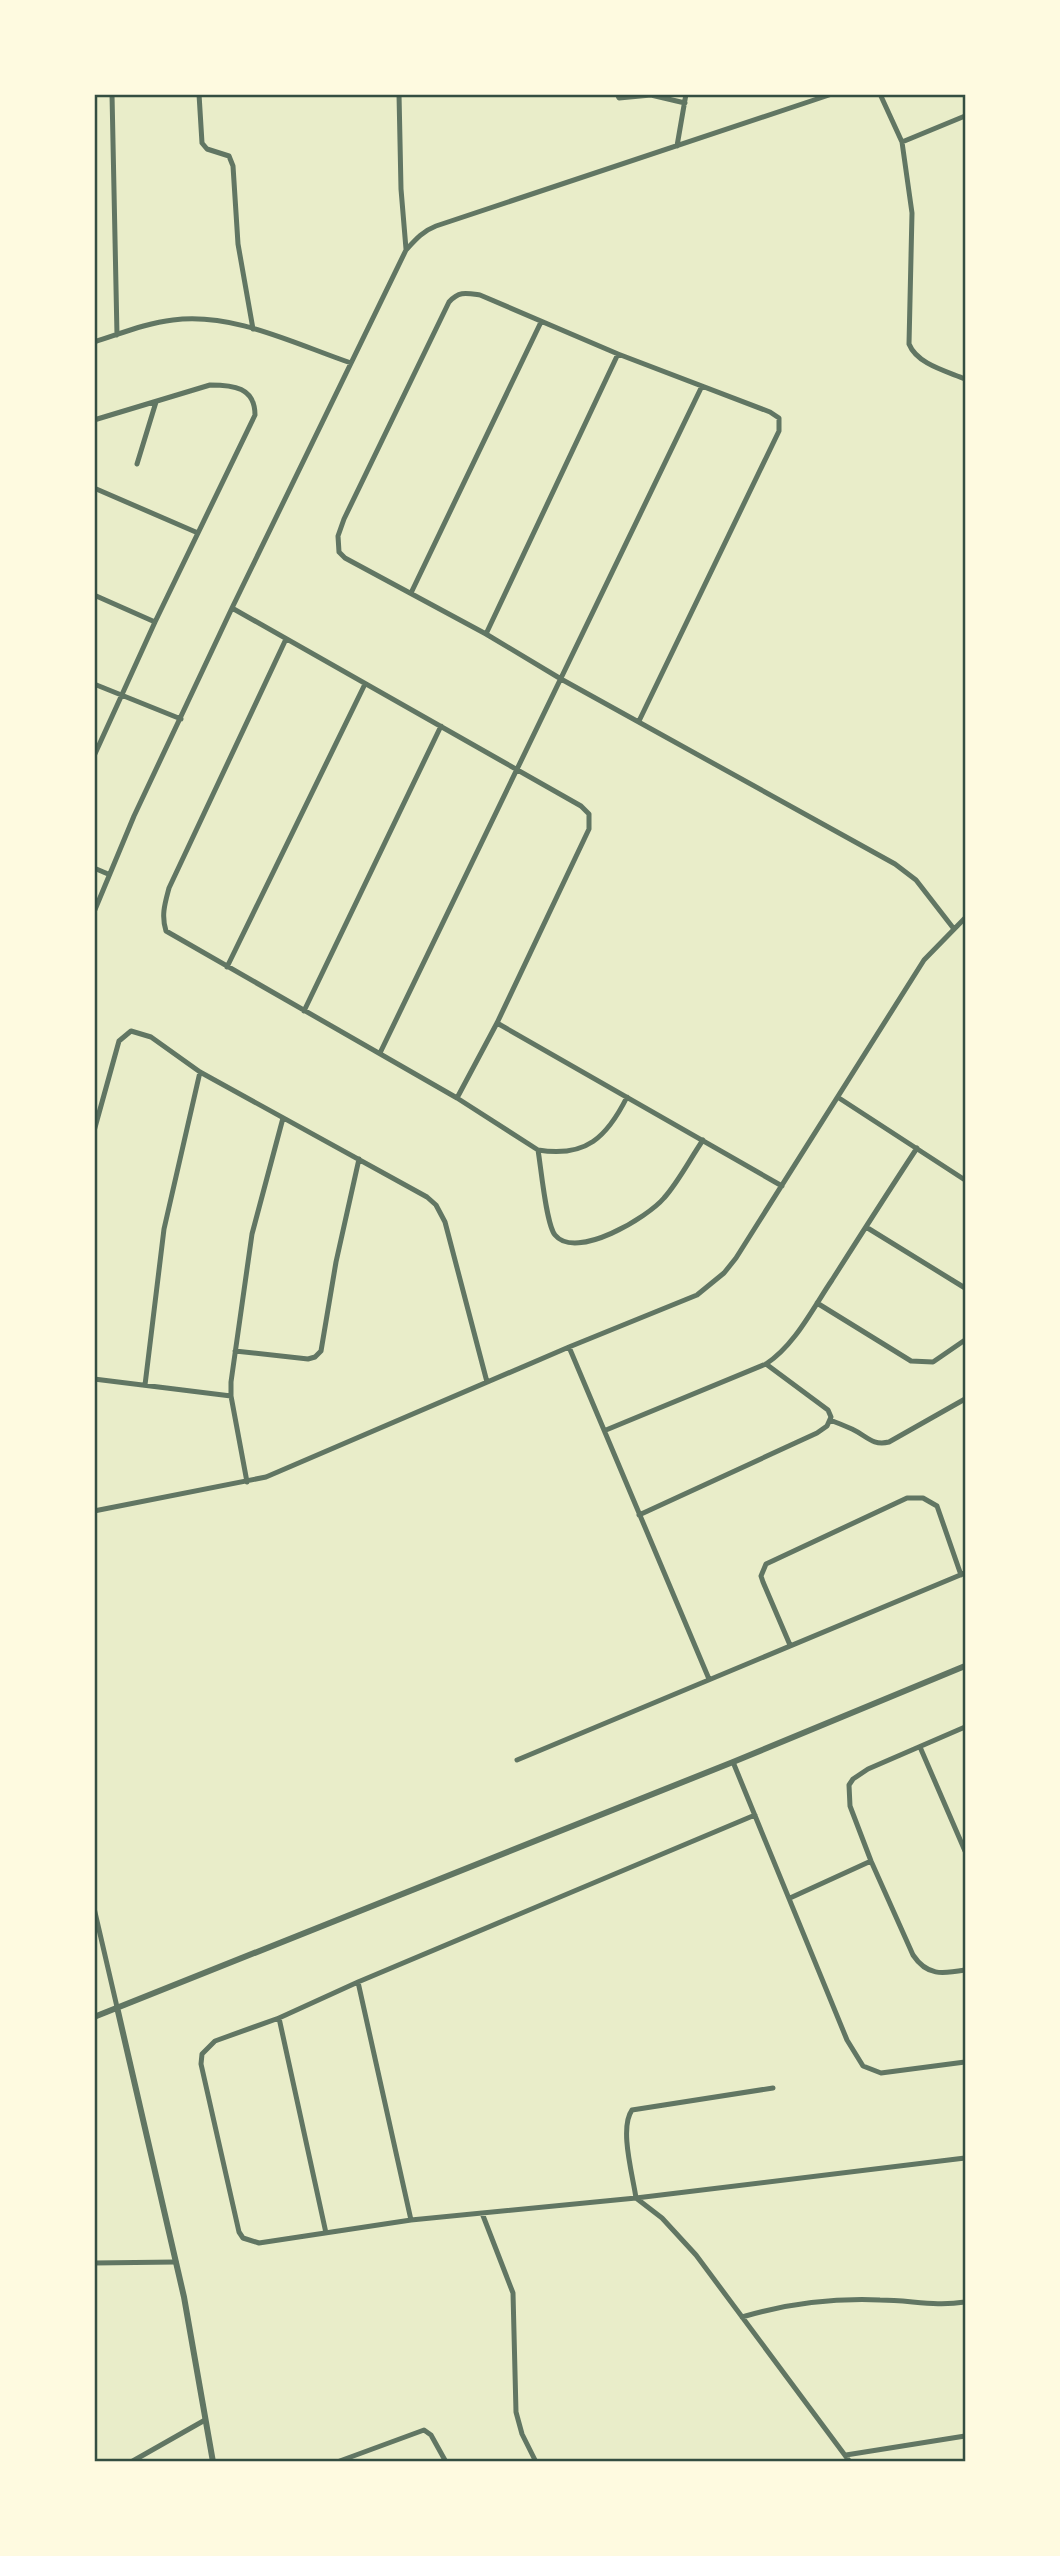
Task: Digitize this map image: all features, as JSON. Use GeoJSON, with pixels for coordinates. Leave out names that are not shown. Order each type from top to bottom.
{"type":"FeatureCollection","features":[{"type":"Feature","properties":{"kind":"street"},"geometry":{"type":"LineString","coordinates":[[112,94],[117,335]]}},
{"type":"Feature","properties":{"kind":"street"},"geometry":{"type":"LineString","coordinates":[[199,94],[202,143],[206,149],[229,156],[233,166],[238,244],[253,329]]}},
{"type":"Feature","properties":{"kind":"street"},"geometry":{"type":"LineString","coordinates":[[399,94],[401,188],[407,250]]}},
{"type":"Feature","properties":{"kind":"street"},"geometry":{"type":"LineString","coordinates":[[617,94],[625,99],[662,96],[685,103]]}},
{"type":"Feature","properties":{"kind":"street"},"geometry":{"type":"LineString","coordinates":[[677,146],[686,94]]}},
{"type":"Feature","properties":{"kind":"street"},"geometry":{"type":"LineString","coordinates":[[94,912],[108,874],[232,608],[407,250],[425,231],[436,226],[832,94]]}},
{"type":"Feature","properties":{"kind":"street"},"geometry":{"type":"LineString","coordinates":[[880,94],[902,142],[912,213],[909,344],[915,355],[965,379]]}},
{"type":"Feature","properties":{"kind":"street"},"geometry":{"type":"LineString","coordinates":[[902,142],[965,116]]}},
{"type":"Feature","properties":{"kind":"street"},"geometry":{"type":"LineString","coordinates":[[639,721],[780,426],[777,416],[618,354],[480,295],[456,295],[449,302],[350,507],[338,536],[339,552],[345,558],[486,634],[561,678],[895,864],[916,880],[954,929]]}},
{"type":"Feature","properties":{"kind":"street"},"geometry":{"type":"LineString","coordinates":[[94,342],[172,320],[224,322],[253,329],[351,363]]}},
{"type":"Feature","properties":{"kind":"street"},"geometry":{"type":"LineString","coordinates":[[411,593],[541,322]]}},
{"type":"Feature","properties":{"kind":"street"},"geometry":{"type":"LineString","coordinates":[[486,634],[618,354]]}},
{"type":"Feature","properties":{"kind":"street"},"geometry":{"type":"LineString","coordinates":[[94,420],[210,385],[238,388],[255,401],[255,415],[94,755]]}},
{"type":"Feature","properties":{"kind":"street"},"geometry":{"type":"LineString","coordinates":[[380,1053],[702,386]]}},
{"type":"Feature","properties":{"kind":"street"},"geometry":{"type":"LineString","coordinates":[[137,464],[156,402]]}},
{"type":"Feature","properties":{"kind":"street"},"geometry":{"type":"LineString","coordinates":[[94,488],[198,533]]}},
{"type":"Feature","properties":{"kind":"street"},"geometry":{"type":"LineString","coordinates":[[94,595],[155,622]]}},
{"type":"Feature","properties":{"kind":"street"},"geometry":{"type":"LineString","coordinates":[[232,608],[581,806],[589,814],[590,823],[497,1023],[457,1098]]}},
{"type":"Feature","properties":{"kind":"street"},"geometry":{"type":"LineString","coordinates":[[286,639],[169,888],[163,921],[166,931],[457,1098],[538,1150],[570,1151],[586,1146],[605,1134],[627,1097]]}},
{"type":"Feature","properties":{"kind":"street"},"geometry":{"type":"LineString","coordinates":[[94,684],[181,719]]}},
{"type":"Feature","properties":{"kind":"street"},"geometry":{"type":"LineString","coordinates":[[227,968],[365,684]]}},
{"type":"Feature","properties":{"kind":"street"},"geometry":{"type":"LineString","coordinates":[[304,1011],[441,726]]}},
{"type":"Feature","properties":{"kind":"street"},"geometry":{"type":"LineString","coordinates":[[94,867],[108,874]]}},
{"type":"Feature","properties":{"kind":"street"},"geometry":{"type":"LineString","coordinates":[[94,1511],[266,1477],[697,1295],[724,1273],[736,1258],[839,1098],[923,960],[965,918]]}},
{"type":"Feature","properties":{"kind":"street"},"geometry":{"type":"LineString","coordinates":[[497,1023],[782,1186]]}},
{"type":"Feature","properties":{"kind":"street"},"geometry":{"type":"LineString","coordinates":[[94,1131],[119,1041],[131,1031],[151,1037],[200,1072],[427,1197],[441,1212],[487,1382]]}},
{"type":"Feature","properties":{"kind":"street"},"geometry":{"type":"LineString","coordinates":[[145,1385],[164,1229],[200,1072]]}},
{"type":"Feature","properties":{"kind":"street"},"geometry":{"type":"LineString","coordinates":[[839,1098],[965,1178]]}},
{"type":"Feature","properties":{"kind":"street"},"geometry":{"type":"LineString","coordinates":[[247,1482],[231,1396],[235,1351],[252,1234],[283,1118]]}},
{"type":"Feature","properties":{"kind":"street"},"geometry":{"type":"LineString","coordinates":[[538,1150],[550,1223],[555,1235],[574,1244],[584,1243],[638,1220],[657,1205],[703,1140]]}},
{"type":"Feature","properties":{"kind":"street"},"geometry":{"type":"LineString","coordinates":[[606,1430],[766,1364],[786,1347],[917,1148]]}},
{"type":"Feature","properties":{"kind":"street"},"geometry":{"type":"LineString","coordinates":[[235,1351],[308,1359],[321,1351],[336,1262],[359,1159]]}},
{"type":"Feature","properties":{"kind":"street"},"geometry":{"type":"LineString","coordinates":[[866,1227],[965,1288]]}},
{"type":"Feature","properties":{"kind":"street"},"geometry":{"type":"LineString","coordinates":[[817,1303],[911,1361],[933,1362],[965,1340]]}},
{"type":"Feature","properties":{"kind":"street"},"geometry":{"type":"LineString","coordinates":[[569,1347],[709,1679]]}},
{"type":"Feature","properties":{"kind":"street"},"geometry":{"type":"LineString","coordinates":[[639,1515],[827,1426],[830,1420],[828,1410],[766,1364]]}},
{"type":"Feature","properties":{"kind":"street"},"geometry":{"type":"LineString","coordinates":[[94,1379],[231,1396]]}},
{"type":"Feature","properties":{"kind":"street"},"geometry":{"type":"LineString","coordinates":[[830,1420],[853,1429],[873,1443],[882,1444],[965,1399]]}},
{"type":"Feature","properties":{"kind":"street"},"geometry":{"type":"LineString","coordinates":[[517,1760],[963,1574],[937,1506],[923,1498],[907,1498],[766,1564],[761,1576],[790,1645]]}},
{"type":"Feature","properties":{"kind":"street"},"geometry":{"type":"LineString","coordinates":[[94,2017],[733,1762],[965,1666]]}},
{"type":"Feature","properties":{"kind":"street"},"geometry":{"type":"LineString","coordinates":[[965,1727],[868,1769],[849,1785],[850,1806],[871,1861],[919,1964],[934,1971],[965,1970]]}},
{"type":"Feature","properties":{"kind":"street"},"geometry":{"type":"LineString","coordinates":[[920,1746],[965,1851]]}},
{"type":"Feature","properties":{"kind":"street"},"geometry":{"type":"LineString","coordinates":[[733,1762],[847,2040],[863,2066],[881,2073],[965,2062]]}},
{"type":"Feature","properties":{"kind":"street"},"geometry":{"type":"LineString","coordinates":[[755,1815],[358,1982],[279,2018],[215,2041],[202,2054],[201,2064],[239,2232],[243,2238],[259,2243],[411,2220],[636,2198],[965,2158]]}},
{"type":"Feature","properties":{"kind":"street"},"geometry":{"type":"LineString","coordinates":[[790,1898],[871,1861]]}},
{"type":"Feature","properties":{"kind":"street"},"geometry":{"type":"LineString","coordinates":[[94,1908],[176,2262],[213,2462]]}},
{"type":"Feature","properties":{"kind":"street"},"geometry":{"type":"LineString","coordinates":[[358,1982],[411,2220]]}},
{"type":"Feature","properties":{"kind":"street"},"geometry":{"type":"LineString","coordinates":[[279,2018],[326,2233]]}},
{"type":"Feature","properties":{"kind":"street"},"geometry":{"type":"LineString","coordinates":[[773,2088],[632,2110],[627,2119],[626,2133],[636,2198],[653,2209],[676,2232],[850,2462]]}},
{"type":"Feature","properties":{"kind":"street"},"geometry":{"type":"LineString","coordinates":[[482,2213],[513,2293],[513,2380],[516,2412],[522,2434],[536,2462]]}},
{"type":"Feature","properties":{"kind":"street"},"geometry":{"type":"LineString","coordinates":[[94,2263],[176,2262]]}},
{"type":"Feature","properties":{"kind":"street"},"geometry":{"type":"LineString","coordinates":[[742,2317],[769,2309],[843,2300],[882,2300],[936,2306],[965,2302]]}},
{"type":"Feature","properties":{"kind":"street"},"geometry":{"type":"LineString","coordinates":[[131,2462],[205,2420]]}},
{"type":"Feature","properties":{"kind":"street"},"geometry":{"type":"LineString","coordinates":[[337,2462],[424,2430],[431,2435],[446,2462]]}},
{"type":"Feature","properties":{"kind":"street"},"geometry":{"type":"LineString","coordinates":[[846,2455],[965,2436]]}}]}
